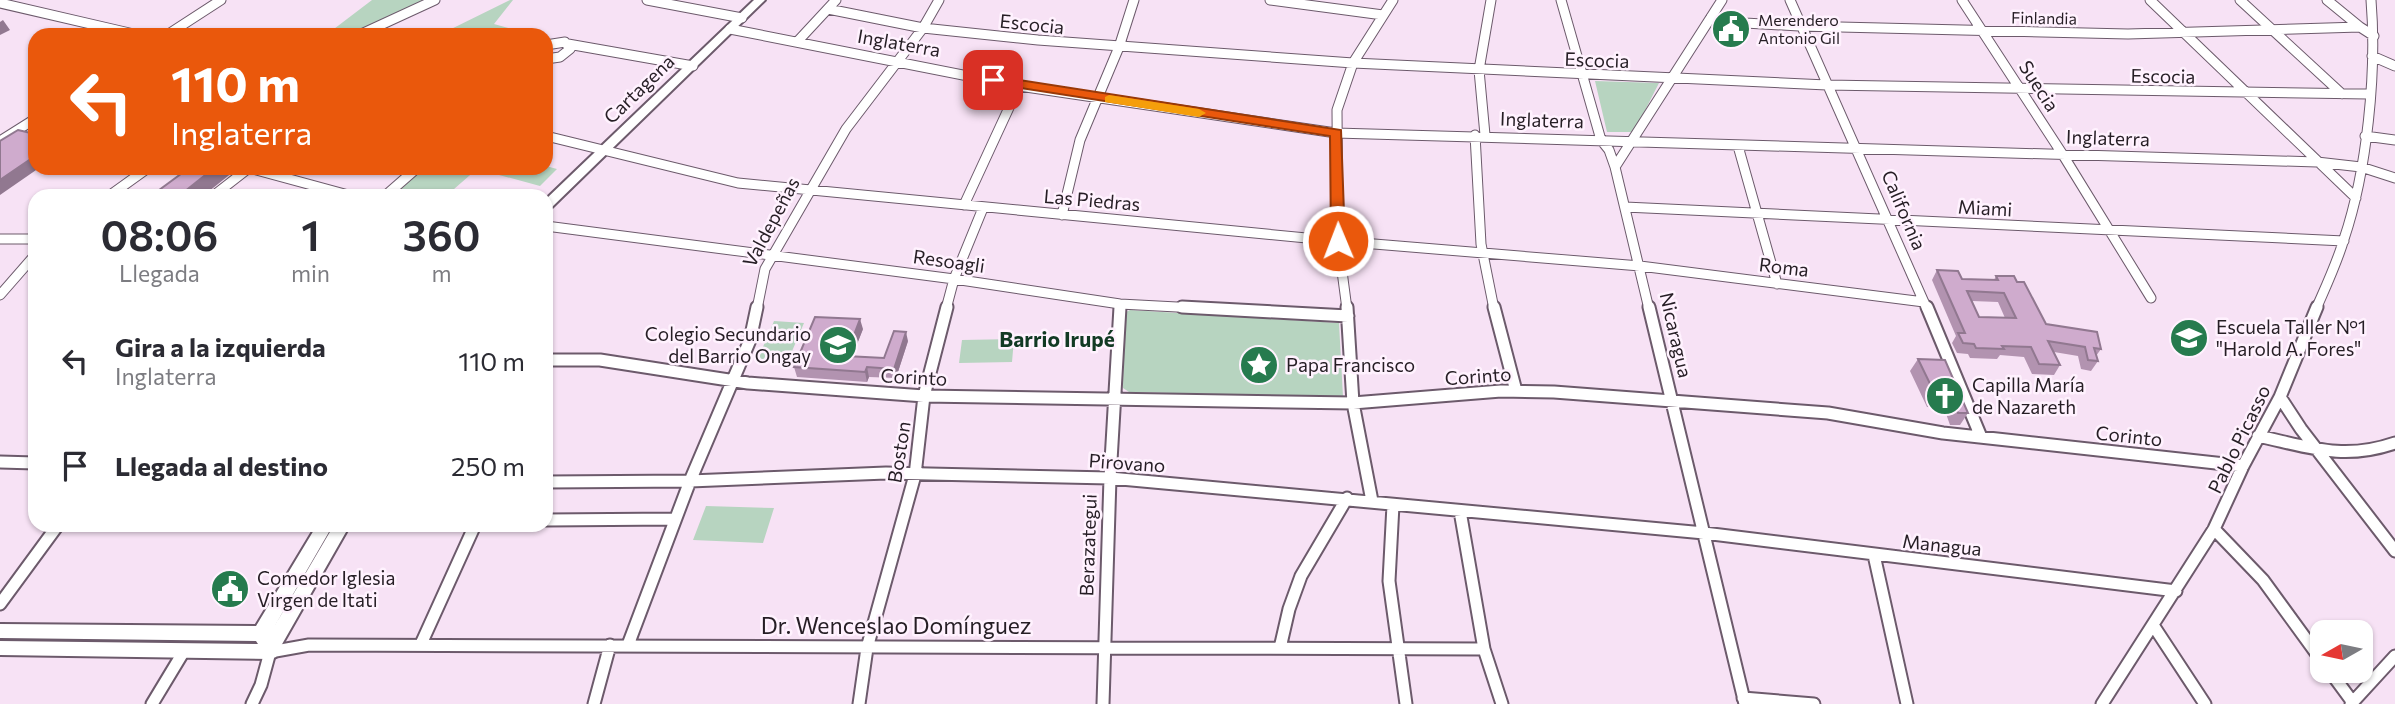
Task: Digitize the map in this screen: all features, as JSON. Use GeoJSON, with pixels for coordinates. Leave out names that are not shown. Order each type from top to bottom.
{"type":"FeatureCollection","features":[{"type":"Feature","properties":{"kind":"main road","name":"Cartagena"},"geometry":{"type":"LineString","coordinates":[[734,21],[748,0]]}},
{"type":"Feature","properties":{"kind":"main road","name":"Cartagena"},"geometry":{"type":"LineString","coordinates":[[553,199],[688,65],[760,0]]}},
{"type":"Feature","properties":{"kind":"main road","name":"Cartagena"},"geometry":{"type":"LineString","coordinates":[[552,189],[601,149]]}},
{"type":"Feature","properties":{"kind":"main road"},"geometry":{"type":"LineString","coordinates":[[0,649],[270,652],[270,634],[321,532]]}},
{"type":"Feature","properties":{"kind":"main road"},"geometry":{"type":"LineString","coordinates":[[270,634],[337,532]]}},
{"type":"Feature","properties":{"kind":"main road"},"geometry":{"type":"LineString","coordinates":[[0,631],[270,634]]}},
{"type":"Feature","properties":{"kind":"street"},"geometry":{"type":"LineString","coordinates":[[178,28],[221,0]]}},
{"type":"Feature","properties":{"kind":"street"},"geometry":{"type":"LineString","coordinates":[[375,28],[435,0]]}},
{"type":"Feature","properties":{"kind":"street","name":"Inglaterra"},"geometry":{"type":"LineString","coordinates":[[647,0],[734,21],[797,42],[1019,86],[1336,132],[2317,162],[2361,167],[2395,178]]}},
{"type":"Feature","properties":{"kind":"street"},"geometry":{"type":"LineString","coordinates":[[797,42],[836,0]]}},
{"type":"Feature","properties":{"kind":"street","name":"Valdepeñas"},"geometry":{"type":"LineString","coordinates":[[628,645],[690,481],[750,340],[761,280],[809,190],[846,129],[899,62],[940,0]]}},
{"type":"Feature","properties":{"kind":"street"},"geometry":{"type":"LineString","coordinates":[[1062,215],[1080,140],[1119,47],[1134,0]]}},
{"type":"Feature","properties":{"kind":"street"},"geometry":{"type":"LineString","coordinates":[[1270,0],[1383,15]]}},
{"type":"Feature","properties":{"kind":"street"},"geometry":{"type":"LineString","coordinates":[[1372,501],[1353,402],[1348,316],[1338,241],[1336,132],[1337,110],[1353,63],[1392,0]]}},
{"type":"Feature","properties":{"kind":"street"},"geometry":{"type":"LineString","coordinates":[[1491,0],[1479,70],[1483,254],[1516,391]]}},
{"type":"Feature","properties":{"kind":"street","name":"Nicaragua"},"geometry":{"type":"LineString","coordinates":[[1561,0],[1601,139],[1609,150],[1615,167],[1744,701]]}},
{"type":"Feature","properties":{"kind":"street"},"geometry":{"type":"LineString","coordinates":[[1615,167],[1722,0]]}},
{"type":"Feature","properties":{"kind":"street","name":"California"},"geometry":{"type":"LineString","coordinates":[[1790,0],[1890,220],[1981,437]]}},
{"type":"Feature","properties":{"kind":"street","name":"Suecia"},"geometry":{"type":"LineString","coordinates":[[1962,0],[2063,155],[2151,298]]}},
{"type":"Feature","properties":{"kind":"street"},"geometry":{"type":"LineString","coordinates":[[2150,0],[2356,198]]}},
{"type":"Feature","properties":{"kind":"street"},"geometry":{"type":"LineString","coordinates":[[2240,0],[2342,94]]}},
{"type":"Feature","properties":{"kind":"street"},"geometry":{"type":"LineString","coordinates":[[2327,0],[2374,36]]}},
{"type":"Feature","properties":{"kind":"street","name":"Pablo Picasso"},"geometry":{"type":"LineString","coordinates":[[2102,704],[2214,529],[2258,436],[2280,397],[2344,241],[2356,198],[2365,136],[2374,36],[2371,0]]}},
{"type":"Feature","properties":{"kind":"street"},"geometry":{"type":"LineString","coordinates":[[0,3],[108,28]]}},
{"type":"Feature","properties":{"kind":"street","name":"Escocia"},"geometry":{"type":"LineString","coordinates":[[828,9],[923,28],[1119,47],[1479,70],[1828,85],[2368,94]]}},
{"type":"Feature","properties":{"kind":"street","name":"Finlandia"},"geometry":{"type":"LineString","coordinates":[[1711,17],[1745,23],[1800,26],[1984,31],[2185,34],[2360,27]]}},
{"type":"Feature","properties":{"kind":"street"},"geometry":{"type":"LineString","coordinates":[[553,43],[688,65]]}},
{"type":"Feature","properties":{"kind":"street"},"geometry":{"type":"LineString","coordinates":[[553,58],[565,55],[570,49],[568,44]]}},
{"type":"Feature","properties":{"kind":"street"},"geometry":{"type":"LineString","coordinates":[[2372,56],[2395,66]]}},
{"type":"Feature","properties":{"kind":"street"},"geometry":{"type":"LineString","coordinates":[[964,205],[1019,86]]}},
{"type":"Feature","properties":{"kind":"street"},"geometry":{"type":"LineString","coordinates":[[0,141],[28,123]]}},
{"type":"Feature","properties":{"kind":"street"},"geometry":{"type":"LineString","coordinates":[[2365,136],[2395,141]]}},
{"type":"Feature","properties":{"kind":"street","name":"Las Piedras"},"geometry":{"type":"LineString","coordinates":[[553,137],[738,183],[1338,241],[1640,265]]}},
{"type":"Feature","properties":{"kind":"street"},"geometry":{"type":"LineString","coordinates":[[1738,146],[1777,284]]}},
{"type":"Feature","properties":{"kind":"street"},"geometry":{"type":"LineString","coordinates":[[119,189],[138,175]]}},
{"type":"Feature","properties":{"kind":"street"},"geometry":{"type":"LineString","coordinates":[[222,189],[240,175]]}},
{"type":"Feature","properties":{"kind":"street"},"geometry":{"type":"LineString","coordinates":[[275,175],[326,189]]}},
{"type":"Feature","properties":{"kind":"street"},"geometry":{"type":"LineString","coordinates":[[393,189],[409,175]]}},
{"type":"Feature","properties":{"kind":"street","name":"Miami"},"geometry":{"type":"LineString","coordinates":[[1625,207],[2344,241]]}},
{"type":"Feature","properties":{"kind":"street","name":"Boston"},"geometry":{"type":"LineString","coordinates":[[859,704],[867,648],[915,475],[924,396],[954,279],[983,208]]}},
{"type":"Feature","properties":{"kind":"street","name":"Resoagli"},"geometry":{"type":"LineString","coordinates":[[553,227],[954,279],[1120,304],[1348,316]]}},
{"type":"Feature","properties":{"kind":"street"},"geometry":{"type":"LineString","coordinates":[[0,239],[28,239]]}},
{"type":"Feature","properties":{"kind":"street"},"geometry":{"type":"LineString","coordinates":[[0,295],[28,263]]}},
{"type":"Feature","properties":{"kind":"street","name":"Roma"},"geometry":{"type":"LineString","coordinates":[[1640,265],[1924,302]]}},
{"type":"Feature","properties":{"kind":"street","name":"Berazategui"},"geometry":{"type":"LineString","coordinates":[[1103,704],[1110,478],[1120,304]]}},
{"type":"Feature","properties":{"kind":"street","name":"Corinto"},"geometry":{"type":"LineString","coordinates":[[553,360],[632,364],[734,381],[924,396],[1353,402],[1516,391],[1828,413],[1981,437],[2243,466]]}},
{"type":"Feature","properties":{"kind":"street"},"geometry":{"type":"LineString","coordinates":[[2280,397],[2301,429],[2395,551]]}},
{"type":"Feature","properties":{"kind":"street"},"geometry":{"type":"LineString","coordinates":[[2258,436],[2294,443],[2320,453],[2351,455],[2378,450],[2395,443]]}},
{"type":"Feature","properties":{"kind":"street"},"geometry":{"type":"LineString","coordinates":[[0,462],[28,463]]}},
{"type":"Feature","properties":{"kind":"street","name":"Pirovano"},"geometry":{"type":"LineString","coordinates":[[553,482],[690,481],[886,473],[1110,478],[1704,533]]}},
{"type":"Feature","properties":{"kind":"street"},"geometry":{"type":"LineString","coordinates":[[1280,648],[1289,609],[1301,576],[1348,498]]}},
{"type":"Feature","properties":{"kind":"street"},"geometry":{"type":"LineString","coordinates":[[1393,505],[1389,581],[1406,704]]}},
{"type":"Feature","properties":{"kind":"street"},"geometry":{"type":"LineString","coordinates":[[1460,511],[1484,649],[1502,704]]}},
{"type":"Feature","properties":{"kind":"street"},"geometry":{"type":"LineString","coordinates":[[553,520],[675,519]]}},
{"type":"Feature","properties":{"kind":"street"},"geometry":{"type":"LineString","coordinates":[[2214,529],[2263,580],[2310,645]]}},
{"type":"Feature","properties":{"kind":"street"},"geometry":{"type":"LineString","coordinates":[[0,604],[53,532]]}},
{"type":"Feature","properties":{"kind":"street"},"geometry":{"type":"LineString","coordinates":[[421,644],[472,532]]}},
{"type":"Feature","properties":{"kind":"street","name":"Managua"},"geometry":{"type":"LineString","coordinates":[[1704,533],[2176,591]]}},
{"type":"Feature","properties":{"kind":"street"},"geometry":{"type":"LineString","coordinates":[[1874,555],[1907,704]]}},
{"type":"Feature","properties":{"kind":"street"},"geometry":{"type":"LineString","coordinates":[[2153,625],[2204,704]]}},
{"type":"Feature","properties":{"kind":"street","name":"Dr. Wenceslao Domínguez"},"geometry":{"type":"LineString","coordinates":[[270,634],[309,645]]}},
{"type":"Feature","properties":{"kind":"street","name":"Dr. Wenceslao Domínguez"},"geometry":{"type":"LineString","coordinates":[[270,652],[309,645],[421,644],[1484,649]]}},
{"type":"Feature","properties":{"kind":"street"},"geometry":{"type":"LineString","coordinates":[[594,704],[610,645]]}},
{"type":"Feature","properties":{"kind":"street"},"geometry":{"type":"LineString","coordinates":[[152,704],[184,651]]}},
{"type":"Feature","properties":{"kind":"street"},"geometry":{"type":"LineString","coordinates":[[252,704],[261,685],[270,652]]}},
{"type":"Feature","properties":{"kind":"street"},"geometry":{"type":"LineString","coordinates":[[2338,683],[2353,703],[2395,656]]}},
{"type":"Feature","properties":{"kind":"street"},"geometry":{"type":"LineString","coordinates":[[1744,701],[1814,704]]}},
{"type":"Feature","properties":{"kind":"green space"},"geometry":{"type":"Polygon","coordinates":[[[372,0],[424,0],[365,28],[335,28],[372,0]]]}},
{"type":"Feature","properties":{"kind":"green space"},"geometry":{"type":"Polygon","coordinates":[[[513,0],[494,24],[508,28],[453,28],[513,0]]]}},
{"type":"Feature","properties":{"kind":"green space"},"geometry":{"type":"Polygon","coordinates":[[[1595,81],[1659,83],[1634,132],[1607,132],[1595,81]]]}},
{"type":"Feature","properties":{"kind":"green space"},"geometry":{"type":"Polygon","coordinates":[[[416,175],[470,175],[454,189],[400,189],[416,175]]]}},
{"type":"Feature","properties":{"kind":"green space"},"geometry":{"type":"Polygon","coordinates":[[[499,175],[551,175],[540,186],[499,175]]]}},
{"type":"Feature","properties":{"kind":"green space"},"geometry":{"type":"Polygon","coordinates":[[[1130,310],[1339,323],[1343,397],[1129,392],[1123,388],[1124,313],[1130,310]]]}},
{"type":"Feature","properties":{"kind":"green space"},"geometry":{"type":"Polygon","coordinates":[[[774,321],[804,323],[787,363],[757,361],[774,321]]]}},
{"type":"Feature","properties":{"kind":"green space"},"geometry":{"type":"Polygon","coordinates":[[[1014,339],[1012,362],[959,363],[962,340],[1014,339]]]}},
{"type":"Feature","properties":{"kind":"green space"},"geometry":{"type":"Polygon","coordinates":[[[706,506],[774,508],[763,543],[693,540],[706,506]]]}},
{"type":"Feature","properties":{"kind":"building"},"geometry":{"type":"Polygon","coordinates":[[[18,130],[28,132],[28,161],[0,180],[0,141],[18,130]]]}},
{"type":"Feature","properties":{"kind":"building"},"geometry":{"type":"Polygon","coordinates":[[[180,175],[205,175],[188,189],[160,189],[180,175]]]}},
{"type":"Feature","properties":{"kind":"building"},"geometry":{"type":"Polygon","coordinates":[[[1937,270],[1958,271],[1962,279],[1998,280],[1996,276],[2014,276],[2017,282],[2024,282],[2046,324],[2097,332],[2101,349],[2094,348],[2098,361],[2088,360],[2085,347],[2048,341],[2060,365],[2039,364],[2031,347],[1976,348],[1974,344],[1963,343],[1958,333],[1965,333],[1937,270]],[[1967,291],[1979,317],[2016,318],[2004,293],[1967,291]]]}},
{"type":"Feature","properties":{"kind":"building"},"geometry":{"type":"Polygon","coordinates":[[[815,317],[860,319],[846,356],[884,358],[894,331],[906,332],[894,369],[867,367],[865,372],[794,367],[815,317]]]}},
{"type":"Feature","properties":{"kind":"building"},"geometry":{"type":"Polygon","coordinates":[[[1918,359],[1945,360],[1968,413],[1958,413],[1951,395],[1935,394],[1918,359]]]}},
{"type":"Feature","properties":{"kind":"slow traffic"},"geometry":{"type":"LineString","coordinates":[[1109,99],[1199,113]]}},
{"type":"Feature","properties":{"kind":"place","name":"Merendero Antonio Gil"},"geometry":{"type":"Point","coordinates":[1731,29]}},
{"type":"Feature","properties":{"kind":"place","name":"Escuela Taller Nº1 \"Harold A. Fores\""},"geometry":{"type":"Point","coordinates":[2189,338]}},
{"type":"Feature","properties":{"kind":"place","name":"Colegio Secundario del Barrio Ongay"},"geometry":{"type":"Point","coordinates":[838,345]}},
{"type":"Feature","properties":{"kind":"place","name":"Papa Francisco"},"geometry":{"type":"Point","coordinates":[1259,365]}},
{"type":"Feature","properties":{"kind":"place","name":"Capilla María de Nazareth"},"geometry":{"type":"Point","coordinates":[1945,396]}},
{"type":"Feature","properties":{"kind":"place","name":"Comedor Iglesia Virgen de Itati"},"geometry":{"type":"Point","coordinates":[230,589]}},
{"type":"Feature","properties":{"kind":"district","name":"Barrio Irupé"},"geometry":{"type":"Point","coordinates":[1057,340]}},
{"type":"Feature","properties":{"kind":"route"},"geometry":{"type":"LineString","coordinates":[[993,80],[1336,132],[1338,241]]}}]}
